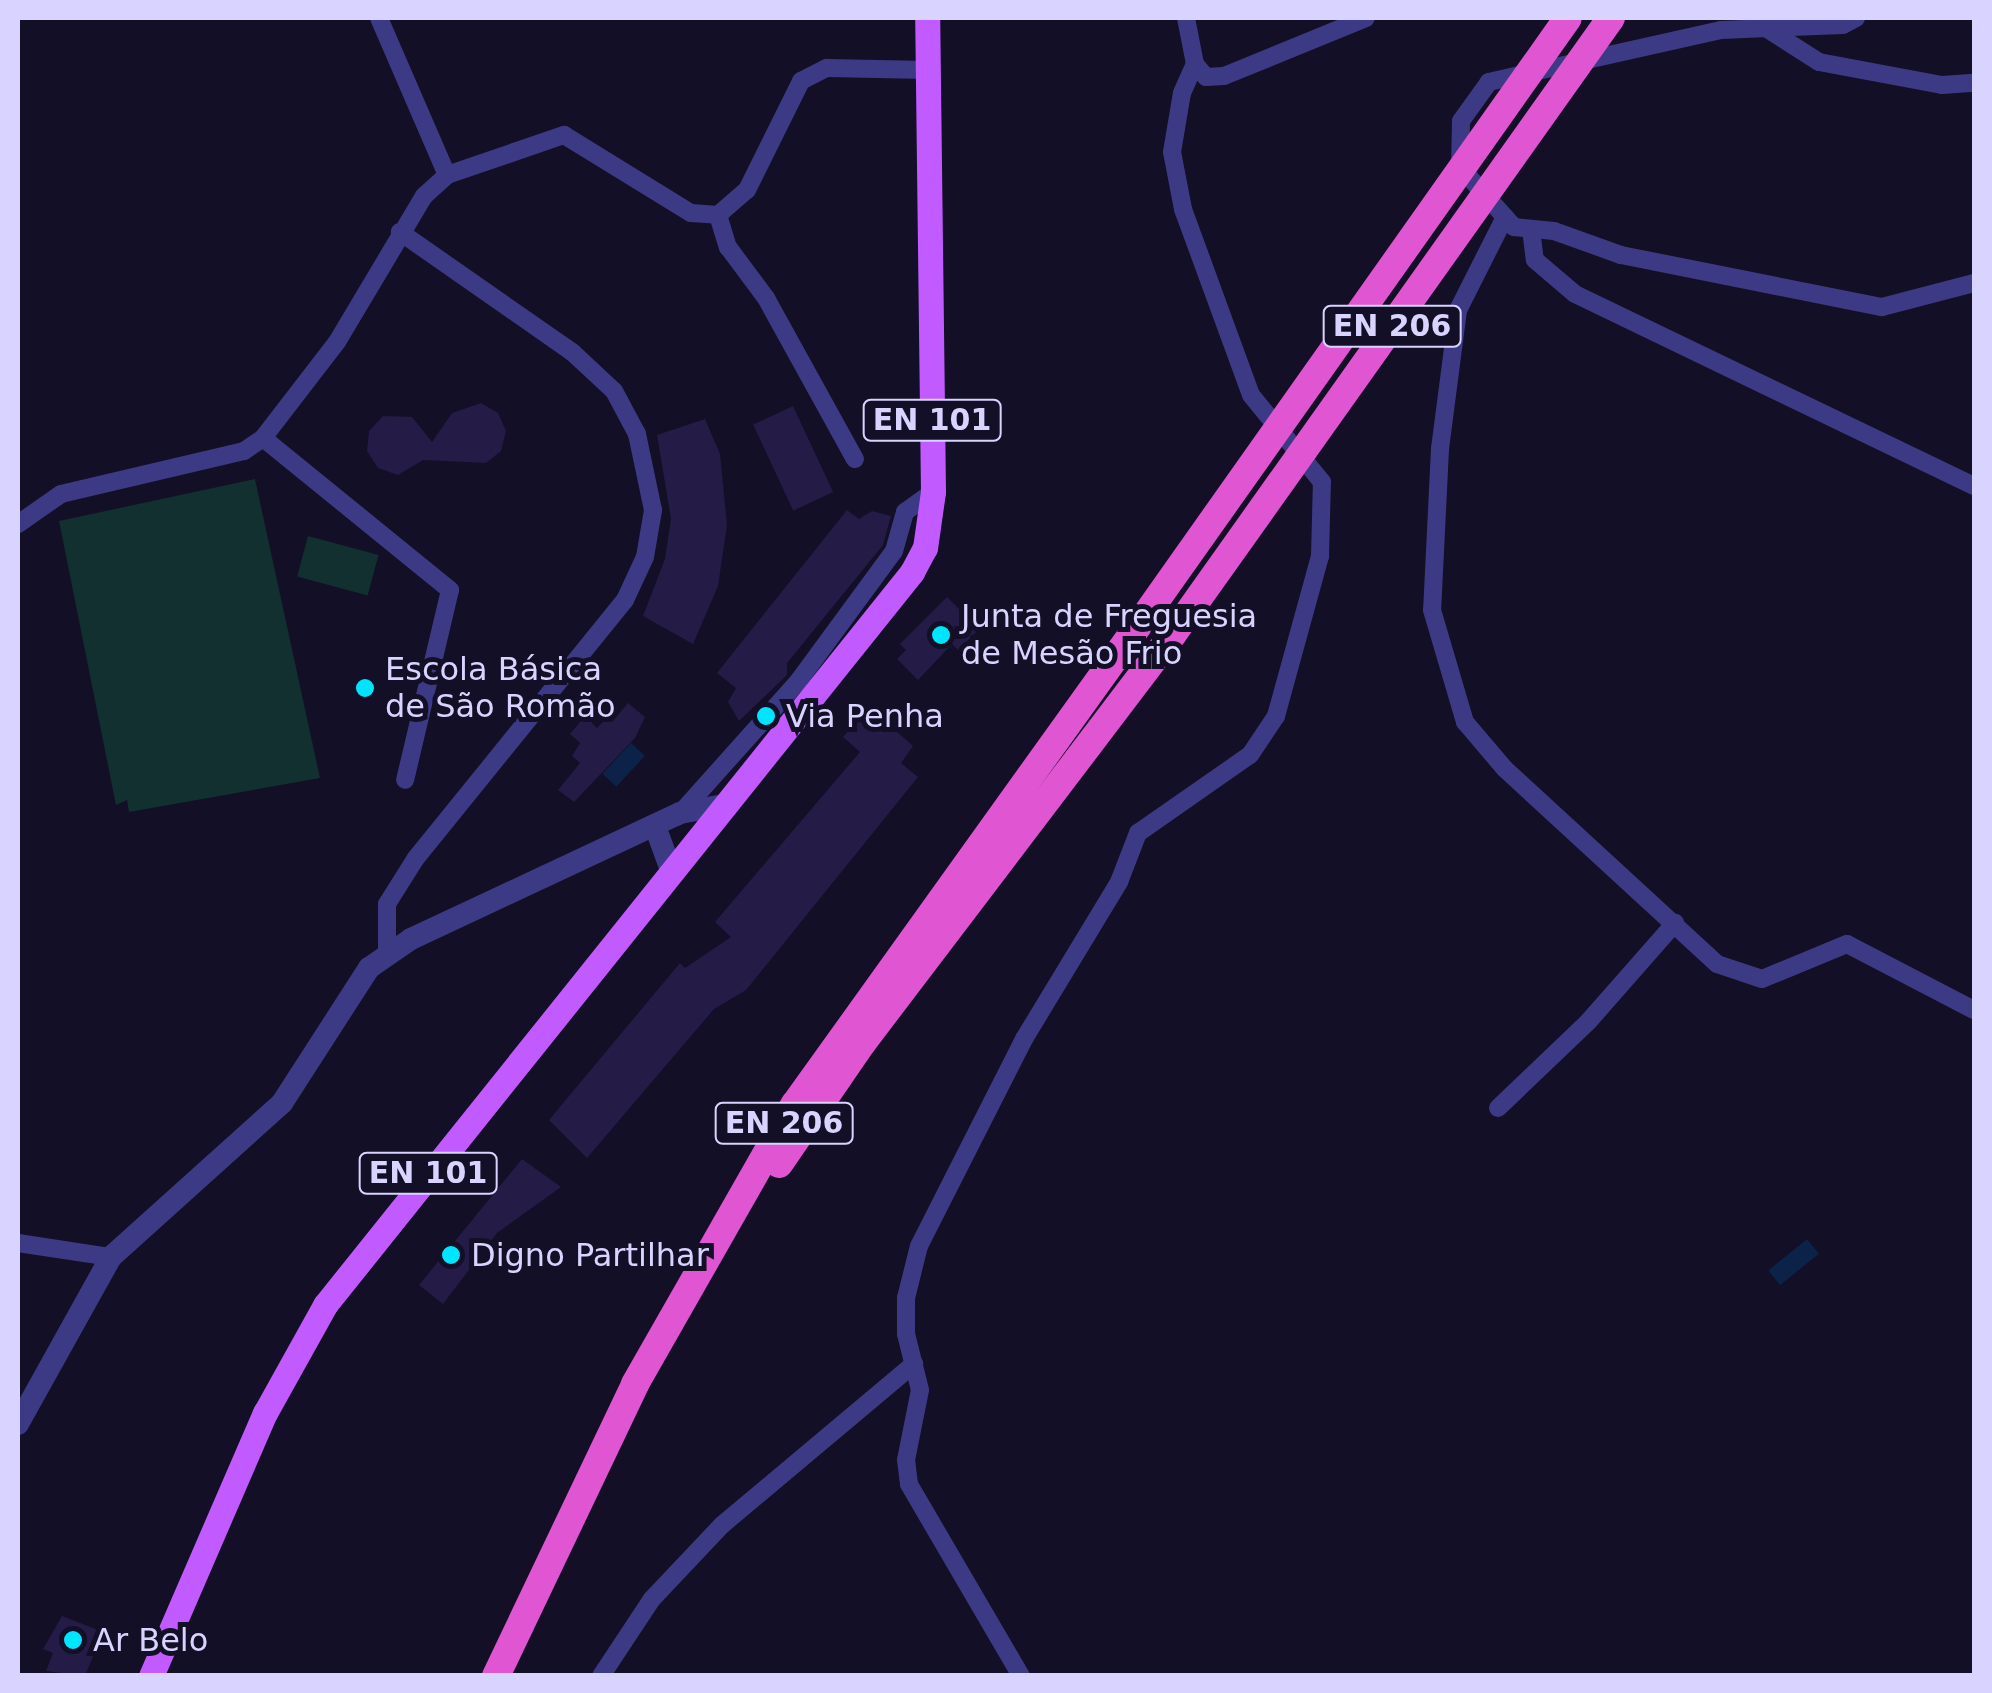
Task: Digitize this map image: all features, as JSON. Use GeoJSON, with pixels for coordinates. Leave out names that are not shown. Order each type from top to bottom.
{"type":"FeatureCollection","features":[{"type":"Feature","properties":{"kind":"highway","name":"EN 206"},"geometry":{"type":"LineString","coordinates":[[496,1676],[635,1384],[794,1104],[1146,616],[1568,18]]}},
{"type":"Feature","properties":{"kind":"highway","name":"EN 206"},"geometry":{"type":"LineString","coordinates":[[514,1676],[658,1366],[764,1186],[863,1042],[1173,634],[1611,18]]}},
{"type":"Feature","properties":{"kind":"main road","name":"EN 101"},"geometry":{"type":"LineString","coordinates":[[150,1676],[292,1354],[365,1250],[729,804],[912,572],[925,548],[933,492],[926,18]]}},
{"type":"Feature","properties":{"kind":"street"},"geometry":{"type":"LineString","coordinates":[[379,18],[447,175]]}},
{"type":"Feature","properties":{"kind":"street"},"geometry":{"type":"LineString","coordinates":[[1186,18],[1196,64],[1206,76],[1224,76],[1366,18]]}},
{"type":"Feature","properties":{"kind":"street"},"geometry":{"type":"LineString","coordinates":[[1856,18],[1843,25],[1761,25],[1489,82],[1461,122],[1460,167],[1514,227],[1621,256],[1882,307],[1974,282]]}},
{"type":"Feature","properties":{"kind":"street"},"geometry":{"type":"LineString","coordinates":[[1761,25],[1819,62],[1942,85],[1974,82]]}},
{"type":"Feature","properties":{"kind":"street"},"geometry":{"type":"LineString","coordinates":[[1022,1676],[909,1484],[906,1460],[920,1390],[906,1298],[919,1246],[1040,1010],[1119,882],[1138,833],[1250,755],[1276,716],[1320,556],[1322,482],[1251,396],[1182,210],[1172,152],[1182,93],[1196,64]]}},
{"type":"Feature","properties":{"kind":"street"},"geometry":{"type":"LineString","coordinates":[[18,524],[61,494],[244,451],[263,438],[336,342],[400,232],[447,175],[564,135],[691,213],[718,215],[747,190],[801,81],[828,68],[927,70]]}},
{"type":"Feature","properties":{"kind":"street"},"geometry":{"type":"LineString","coordinates":[[718,215],[728,247],[766,298],[855,459]]}},
{"type":"Feature","properties":{"kind":"street"},"geometry":{"type":"LineString","coordinates":[[1505,217],[1458,310],[1440,449],[1432,610],[1465,722],[1505,768],[1717,964],[1742,977],[1779,974],[1847,944],[1974,1010]]}},
{"type":"Feature","properties":{"kind":"street"},"geometry":{"type":"LineString","coordinates":[[1531,229],[1535,260],[1575,294],[1974,486]]}},
{"type":"Feature","properties":{"kind":"street"},"geometry":{"type":"LineString","coordinates":[[387,953],[387,904],[416,858],[625,600],[645,557],[653,510],[637,434],[614,391],[572,352],[400,232]]}},
{"type":"Feature","properties":{"kind":"street"},"geometry":{"type":"LineString","coordinates":[[263,438],[450,590],[404,780]]}},
{"type":"Feature","properties":{"kind":"street"},"geometry":{"type":"LineString","coordinates":[[659,837],[774,710],[894,552],[905,512],[933,492]]}},
{"type":"Feature","properties":{"kind":"street"},"geometry":{"type":"LineString","coordinates":[[18,1424],[111,1257],[282,1103],[350,991],[387,953],[626,844],[680,813],[729,804]]}},
{"type":"Feature","properties":{"kind":"street"},"geometry":{"type":"LineString","coordinates":[[626,844],[659,837],[692,848]]}},
{"type":"Feature","properties":{"kind":"street"},"geometry":{"type":"LineString","coordinates":[[659,837],[672,873]]}},
{"type":"Feature","properties":{"kind":"street"},"geometry":{"type":"LineString","coordinates":[[1498,1108],[1588,1022],[1674,923]]}},
{"type":"Feature","properties":{"kind":"street"},"geometry":{"type":"LineString","coordinates":[[18,1243],[111,1257]]}},
{"type":"Feature","properties":{"kind":"street"},"geometry":{"type":"LineString","coordinates":[[602,1676],[652,1599],[722,1526],[914,1364]]}},
{"type":"Feature","properties":{"kind":"green space"},"geometry":{"type":"Polygon","coordinates":[[[255,479],[320,778],[129,812],[127,800],[116,805],[59,521],[255,479]]]}},
{"type":"Feature","properties":{"kind":"green space"},"geometry":{"type":"Polygon","coordinates":[[[308,536],[379,555],[368,595],[297,577],[308,536]]]}},
{"type":"Feature","properties":{"kind":"water"},"geometry":{"type":"Polygon","coordinates":[[[631,743],[645,756],[616,787],[602,774],[631,743]]]}},
{"type":"Feature","properties":{"kind":"water"},"geometry":{"type":"Polygon","coordinates":[[[1807,1239],[1819,1254],[1780,1285],[1768,1270],[1807,1239]]]}},
{"type":"Feature","properties":{"kind":"building"},"geometry":{"type":"Polygon","coordinates":[[[481,403],[498,413],[506,431],[501,451],[486,463],[423,460],[398,475],[378,468],[367,451],[369,431],[383,416],[412,417],[432,442],[452,413],[481,403]]]}},
{"type":"Feature","properties":{"kind":"building"},"geometry":{"type":"Polygon","coordinates":[[[793,406],[833,492],[793,511],[753,425],[793,406]]]}},
{"type":"Feature","properties":{"kind":"building"},"geometry":{"type":"Polygon","coordinates":[[[705,419],[720,454],[727,525],[718,586],[693,644],[643,616],[665,559],[671,519],[657,435],[705,419]]]}},
{"type":"Feature","properties":{"kind":"building"},"geometry":{"type":"Polygon","coordinates":[[[847,510],[859,519],[872,511],[891,516],[883,545],[787,663],[787,675],[739,721],[728,702],[736,688],[717,673],[847,510]]]}},
{"type":"Feature","properties":{"kind":"building","name":"Junta de Freguesia de Mesão Frio"},"geometry":{"type":"Polygon","coordinates":[[[947,597],[979,629],[958,650],[952,644],[918,680],[897,659],[906,650],[900,644],[947,597]]]}},
{"type":"Feature","properties":{"kind":"building"},"geometry":{"type":"Polygon","coordinates":[[[628,703],[645,717],[635,738],[574,802],[558,790],[580,763],[572,756],[580,743],[570,734],[585,716],[597,728],[606,718],[612,722],[628,703]]]}},
{"type":"Feature","properties":{"kind":"building"},"geometry":{"type":"Polygon","coordinates":[[[869,707],[913,746],[901,763],[918,777],[746,990],[714,1009],[587,1158],[549,1120],[680,963],[685,968],[731,937],[715,922],[860,752],[843,737],[869,707]]]}},
{"type":"Feature","properties":{"kind":"building"},"geometry":{"type":"Polygon","coordinates":[[[522,1159],[561,1187],[497,1233],[443,1304],[419,1285],[522,1159]]]}},
{"type":"Feature","properties":{"kind":"building","name":"Ar Belo"},"geometry":{"type":"Polygon","coordinates":[[[62,1616],[103,1632],[85,1676],[46,1671],[53,1653],[43,1649],[62,1616]]]}},
{"type":"Feature","properties":{"kind":"place","name":"Junta de Freguesia de Mesão Frio"},"geometry":{"type":"Point","coordinates":[941,635]}},
{"type":"Feature","properties":{"kind":"place","name":"Escola Básica de São Romão"},"geometry":{"type":"Point","coordinates":[365,688]}},
{"type":"Feature","properties":{"kind":"place","name":"Via Penha"},"geometry":{"type":"Point","coordinates":[766,716]}},
{"type":"Feature","properties":{"kind":"place","name":"Digno Partilhar"},"geometry":{"type":"Point","coordinates":[451,1255]}},
{"type":"Feature","properties":{"kind":"place","name":"Ar Belo"},"geometry":{"type":"Point","coordinates":[73,1640]}}]}
